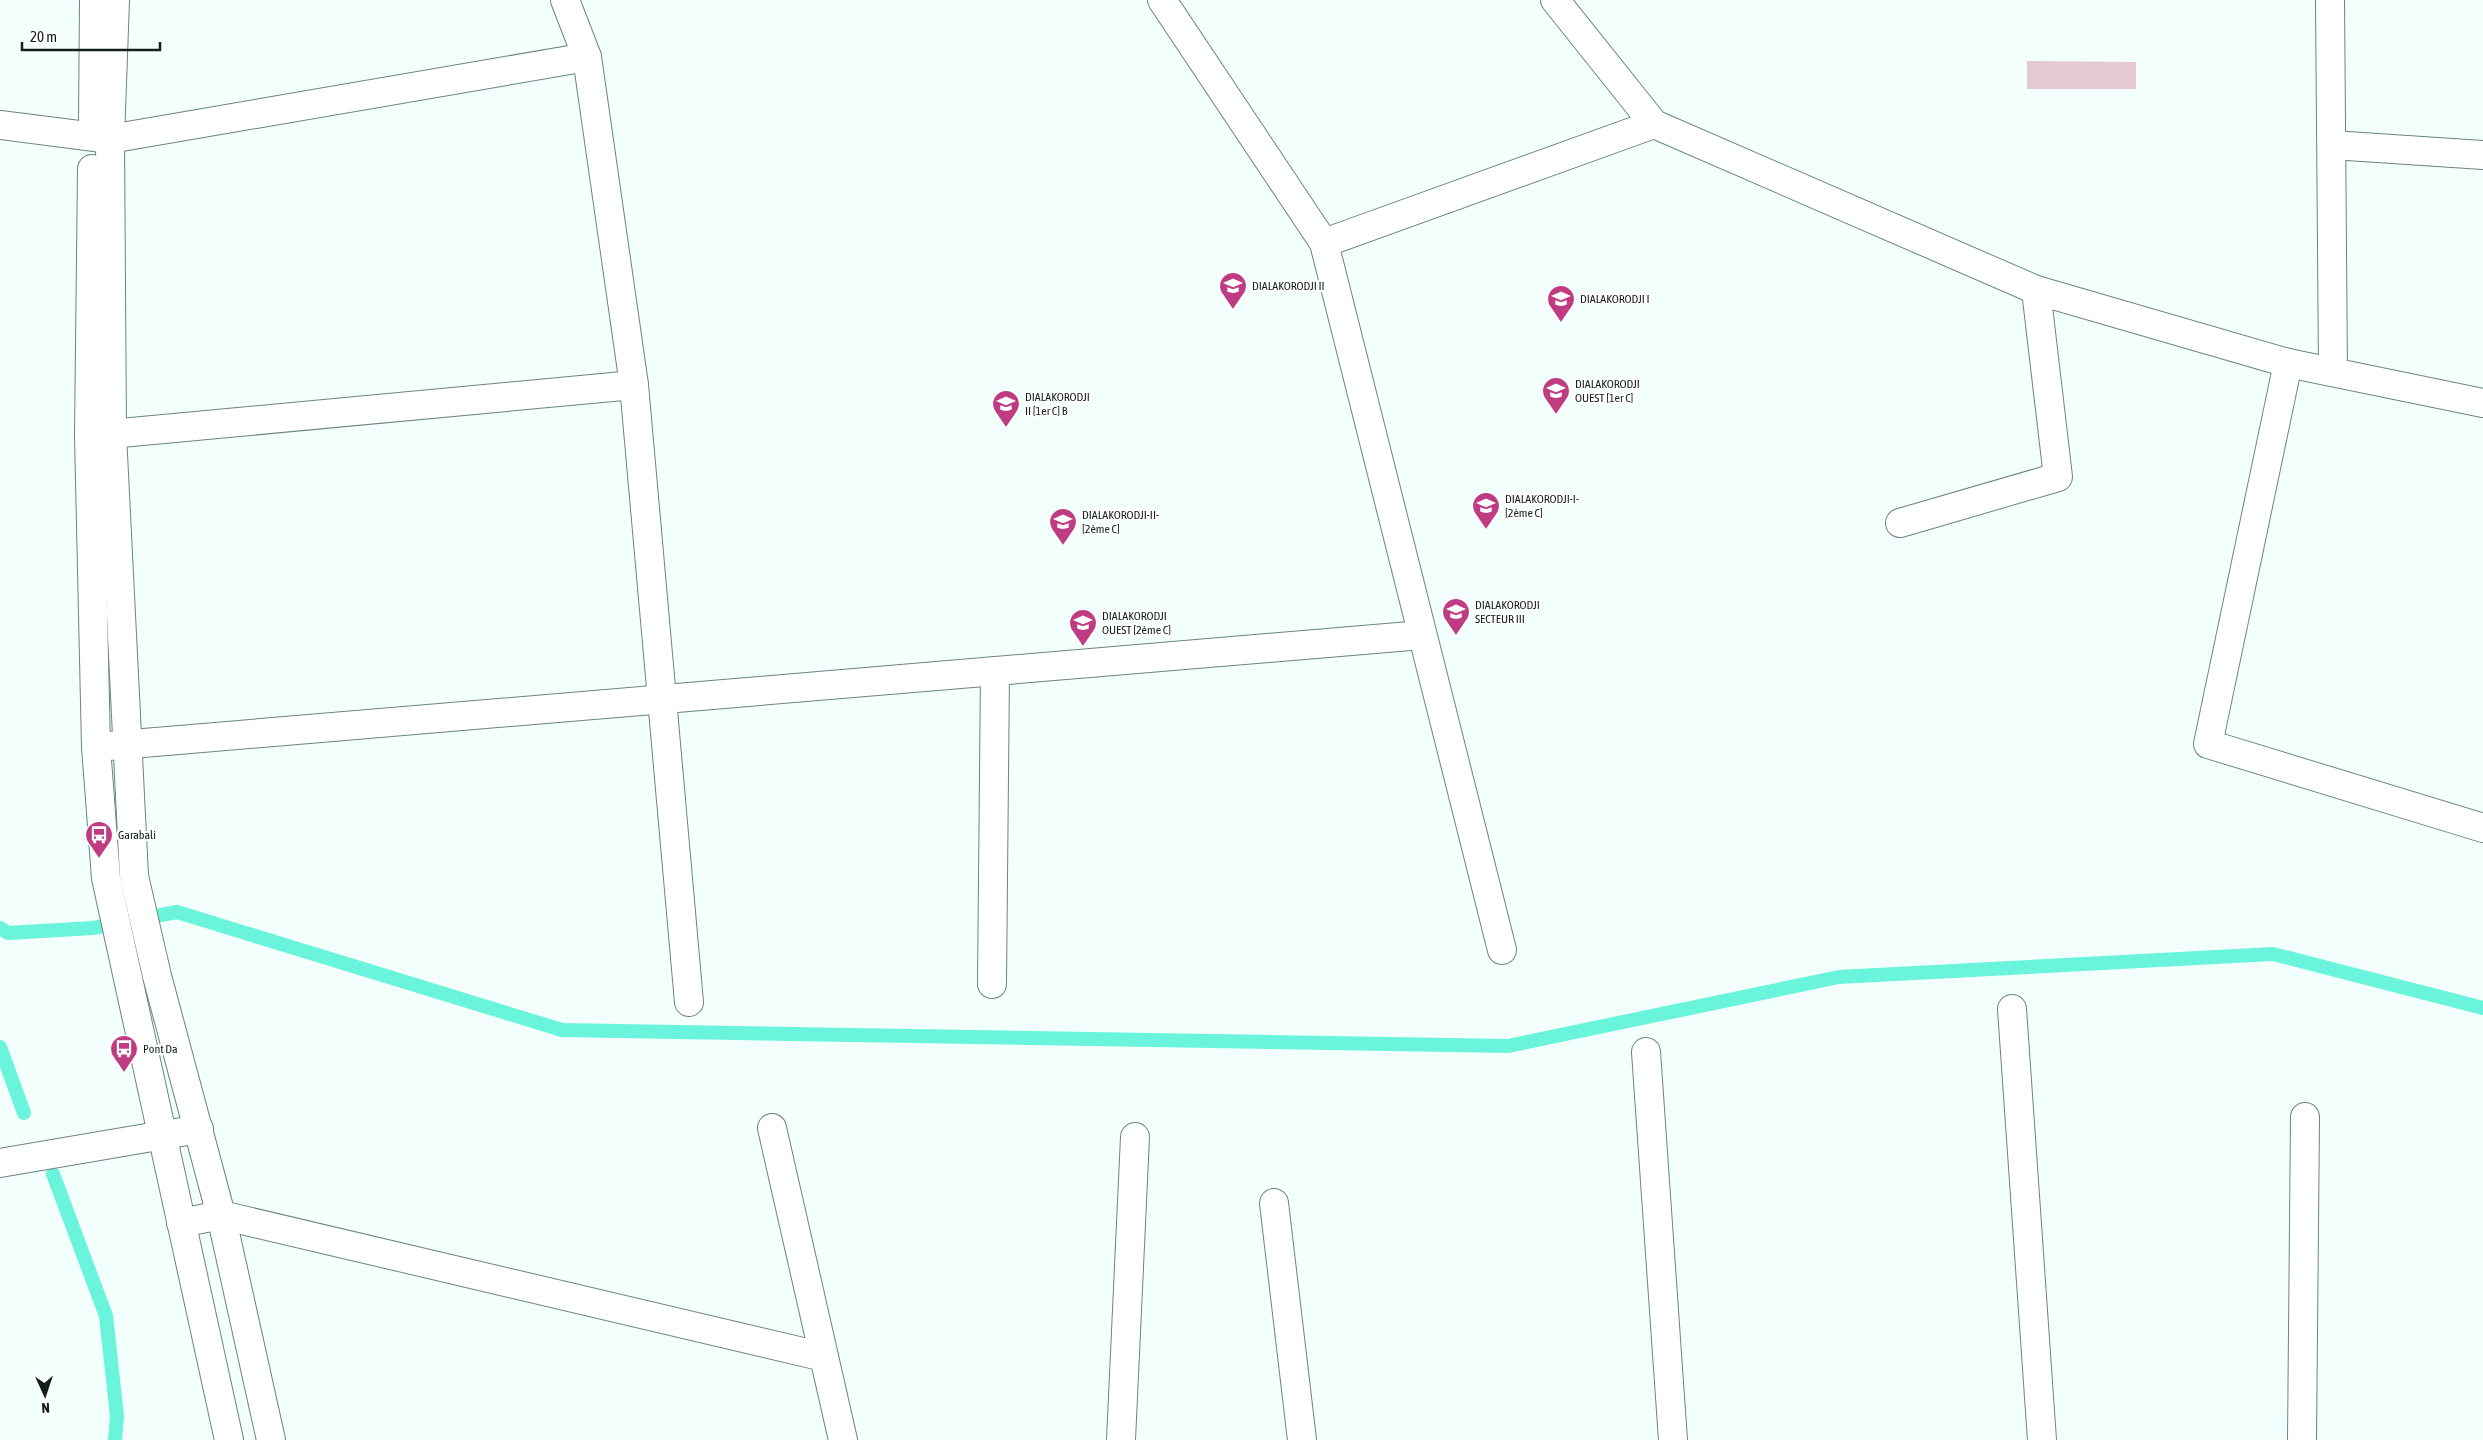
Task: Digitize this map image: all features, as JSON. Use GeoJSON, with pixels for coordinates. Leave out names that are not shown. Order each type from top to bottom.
{"type":"FeatureCollection","features":[{"type":"Feature","properties":{"kind":"street"},"geometry":{"type":"LineString","coordinates":[[94,0],[101,138],[101,435],[96,747],[106,878],[229,1440]]}},
{"type":"Feature","properties":{"kind":"street"},"geometry":{"type":"LineString","coordinates":[[101,138],[115,0]]}},
{"type":"Feature","properties":{"kind":"street"},"geometry":{"type":"LineString","coordinates":[[565,0],[587,57],[634,385],[689,1002]]}},
{"type":"Feature","properties":{"kind":"street"},"geometry":{"type":"LineString","coordinates":[[1162,0],[1324,243],[1502,950]]}},
{"type":"Feature","properties":{"kind":"street"},"geometry":{"type":"LineString","coordinates":[[1555,0],[1654,124],[2036,290],[2288,363],[2483,403]]}},
{"type":"Feature","properties":{"kind":"street"},"geometry":{"type":"LineString","coordinates":[[2330,0],[2333,372]]}},
{"type":"Feature","properties":{"kind":"street"},"geometry":{"type":"LineString","coordinates":[[0,125],[101,138],[587,57]]}},
{"type":"Feature","properties":{"kind":"street"},"geometry":{"type":"LineString","coordinates":[[1324,243],[1654,124]]}},
{"type":"Feature","properties":{"kind":"street"},"geometry":{"type":"LineString","coordinates":[[2332,145],[2483,155]]}},
{"type":"Feature","properties":{"kind":"street"},"geometry":{"type":"LineString","coordinates":[[1900,523],[2058,477],[2036,290]]}},
{"type":"Feature","properties":{"kind":"street"},"geometry":{"type":"LineString","coordinates":[[2288,363],[2208,744],[2483,828]]}},
{"type":"Feature","properties":{"kind":"street"},"geometry":{"type":"LineString","coordinates":[[101,435],[634,385]]}},
{"type":"Feature","properties":{"kind":"street"},"geometry":{"type":"LineString","coordinates":[[101,435],[128,744],[134,876],[156,976],[222,1215],[271,1440]]}},
{"type":"Feature","properties":{"kind":"street"},"geometry":{"type":"LineString","coordinates":[[96,747],[1422,635]]}},
{"type":"Feature","properties":{"kind":"street"},"geometry":{"type":"LineString","coordinates":[[992,984],[996,671]]}},
{"type":"Feature","properties":{"kind":"street"},"geometry":{"type":"LineString","coordinates":[[2012,1009],[2042,1440]]}},
{"type":"Feature","properties":{"kind":"street"},"geometry":{"type":"LineString","coordinates":[[1646,1052],[1673,1440]]}},
{"type":"Feature","properties":{"kind":"street"},"geometry":{"type":"LineString","coordinates":[[2302,1440],[2305,1117]]}},
{"type":"Feature","properties":{"kind":"street"},"geometry":{"type":"LineString","coordinates":[[772,1128],[843,1440]]}},
{"type":"Feature","properties":{"kind":"street"},"geometry":{"type":"LineString","coordinates":[[0,1163],[162,1137],[199,1129]]}},
{"type":"Feature","properties":{"kind":"street"},"geometry":{"type":"LineString","coordinates":[[1121,1440],[1135,1137]]}},
{"type":"Feature","properties":{"kind":"street"},"geometry":{"type":"LineString","coordinates":[[1274,1203],[1302,1440]]}},
{"type":"Feature","properties":{"kind":"street"},"geometry":{"type":"LineString","coordinates":[[181,1223],[222,1215],[824,1357]]}},
{"type":"Feature","properties":{"kind":"building"},"geometry":{"type":"Polygon","coordinates":[[[2027,61],[2136,62],[2136,89],[2027,89],[2027,61]]]}},
{"type":"Feature","properties":{"kind":"waterway"},"geometry":{"type":"LineString","coordinates":[[0,928],[8,933],[93,928],[177,912],[562,1030],[1508,1046],[1839,977],[2273,954],[2483,1008]]}},
{"type":"Feature","properties":{"kind":"waterway"},"geometry":{"type":"LineString","coordinates":[[0,1047],[24,1113]]}},
{"type":"Feature","properties":{"kind":"waterway"},"geometry":{"type":"LineString","coordinates":[[53,1174],[106,1316],[117,1416],[115,1440]]}},
{"type":"Feature","properties":{"kind":"place","name":"DIALAKORODJI II"},"geometry":{"type":"Point","coordinates":[1233,310]}},
{"type":"Feature","properties":{"kind":"place","name":"DIALAKORODJI I"},"geometry":{"type":"Point","coordinates":[1561,323]}},
{"type":"Feature","properties":{"kind":"place","name":"DIALAKORODJI OUEST [1er C]"},"geometry":{"type":"Point","coordinates":[1556,415]}},
{"type":"Feature","properties":{"kind":"place","name":"DIALAKORODJI II [1er C] B"},"geometry":{"type":"Point","coordinates":[1006,428]}},
{"type":"Feature","properties":{"kind":"place","name":"DIALAKORODJI-I- [2ème C]"},"geometry":{"type":"Point","coordinates":[1486,530]}},
{"type":"Feature","properties":{"kind":"place","name":"DIALAKORODJI-II- [2ème C]"},"geometry":{"type":"Point","coordinates":[1063,546]}},
{"type":"Feature","properties":{"kind":"place","name":"DIALAKORODJI SECTEUR III"},"geometry":{"type":"Point","coordinates":[1456,636]}},
{"type":"Feature","properties":{"kind":"place","name":"DIALAKORODJI OUEST [2ème C]"},"geometry":{"type":"Point","coordinates":[1083,647]}},
{"type":"Feature","properties":{"kind":"place","name":"Garabali"},"geometry":{"type":"Point","coordinates":[99,859]}},
{"type":"Feature","properties":{"kind":"place","name":"Pont Da"},"geometry":{"type":"Point","coordinates":[124,1073]}}]}
